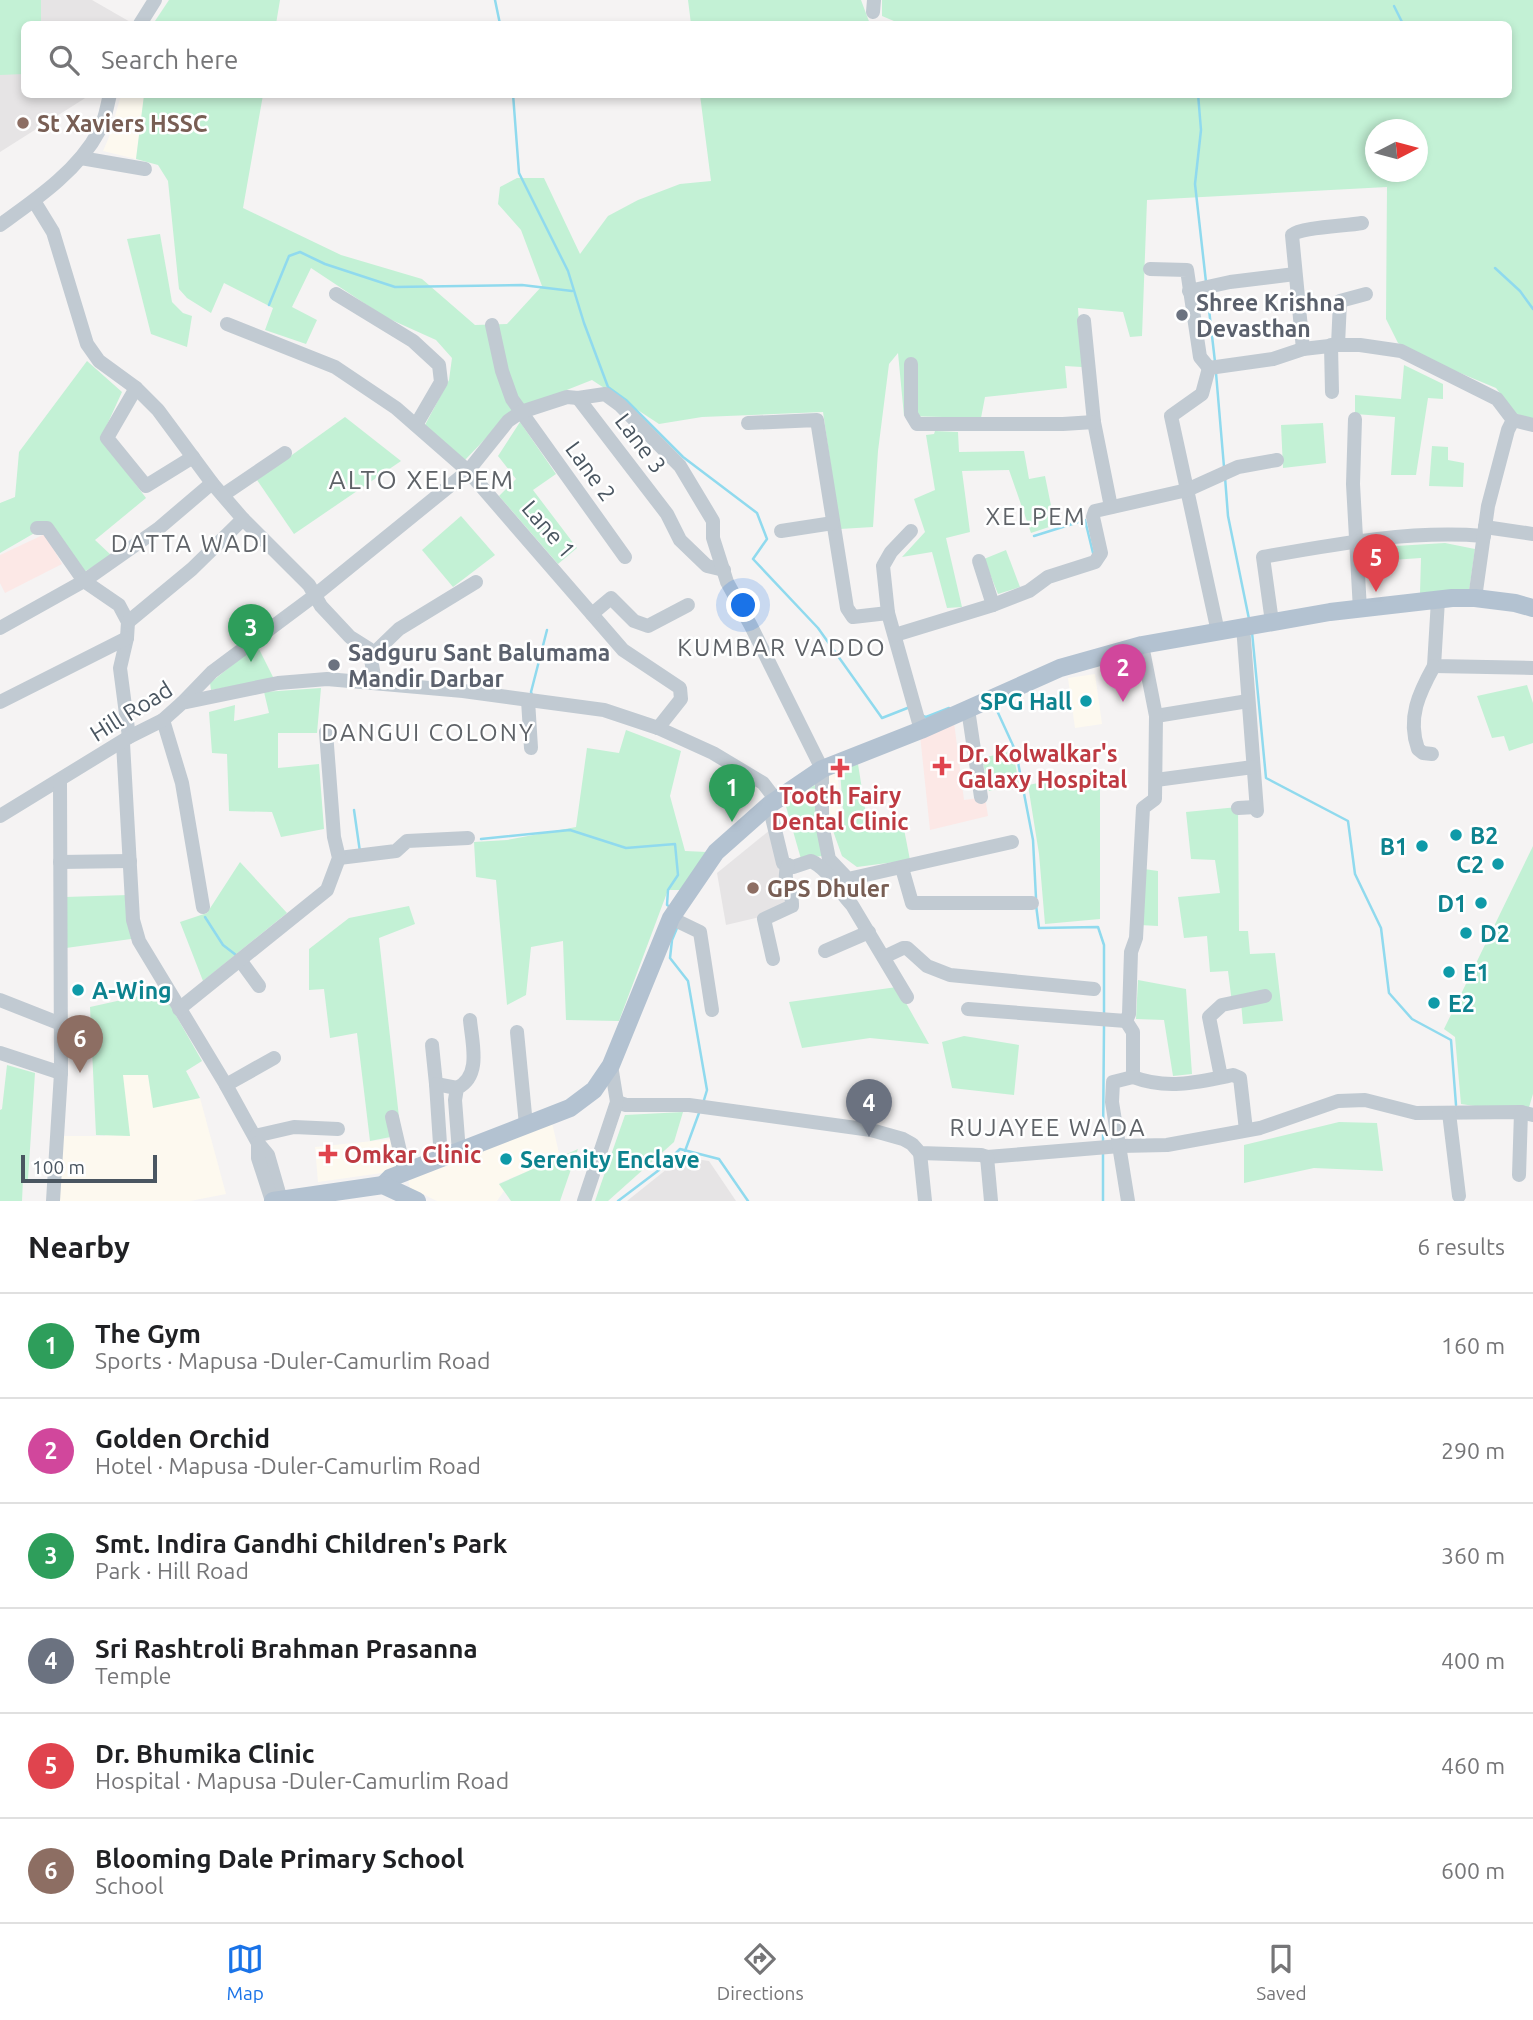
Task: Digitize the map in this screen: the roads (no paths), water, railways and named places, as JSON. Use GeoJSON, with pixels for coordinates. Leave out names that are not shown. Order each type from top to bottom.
{"type":"FeatureCollection","features":[{"type":"Feature","properties":{"kind":"main road"},"geometry":{"type":"LineString","coordinates":[[383,1185],[390,1178],[570,1108],[594,1090],[611,1065],[671,918],[716,852],[772,802],[822,769],[921,730],[1060,668],[1142,645],[1242,626],[1438,600],[1475,598],[1533,608]]}},
{"type":"Feature","properties":{"kind":"main road"},"geometry":{"type":"LineString","coordinates":[[275,1201],[383,1185],[417,1201]]}},
{"type":"Feature","properties":{"kind":"street"},"geometry":{"type":"LineString","coordinates":[[142,21],[155,0]]}},
{"type":"Feature","properties":{"kind":"street"},"geometry":{"type":"LineString","coordinates":[[0,225],[34,201],[82,158],[100,130],[109,98]]}},
{"type":"Feature","properties":{"kind":"street"},"geometry":{"type":"LineString","coordinates":[[82,158],[145,169]]}},
{"type":"Feature","properties":{"kind":"street"},"geometry":{"type":"LineString","coordinates":[[34,201],[53,232],[87,344],[99,361],[136,388],[158,410],[212,483],[243,519],[309,585],[321,606],[343,629],[369,649],[375,681]]}},
{"type":"Feature","properties":{"kind":"street"},"geometry":{"type":"LineString","coordinates":[[1303,349],[1292,235],[1298,230],[1336,228],[1362,223]]}},
{"type":"Feature","properties":{"kind":"street"},"geometry":{"type":"LineString","coordinates":[[1150,269],[1187,270],[1200,358],[1209,368]]}},
{"type":"Feature","properties":{"kind":"street"},"geometry":{"type":"LineString","coordinates":[[1189,291],[1230,282],[1296,274]]}},
{"type":"Feature","properties":{"kind":"street"},"geometry":{"type":"LineString","coordinates":[[336,294],[414,341],[439,365],[441,382],[416,425]]}},
{"type":"Feature","properties":{"kind":"street"},"geometry":{"type":"LineString","coordinates":[[1332,392],[1340,301],[1366,294]]}},
{"type":"Feature","properties":{"kind":"street"},"geometry":{"type":"LineString","coordinates":[[1084,321],[1094,422],[1111,507]]}},
{"type":"Feature","properties":{"kind":"street","name":"Lane 1"},"geometry":{"type":"LineString","coordinates":[[227,324],[335,367],[396,408],[468,471],[623,650],[680,688],[681,699],[658,728]]}},
{"type":"Feature","properties":{"kind":"street","name":"Lane 2"},"geometry":{"type":"LineString","coordinates":[[492,325],[502,372],[512,399],[625,557]]}},
{"type":"Feature","properties":{"kind":"street"},"geometry":{"type":"LineString","coordinates":[[1209,368],[1273,359],[1303,349],[1335,345],[1360,345],[1401,351],[1497,399],[1513,420],[1533,425]]}},
{"type":"Feature","properties":{"kind":"street"},"geometry":{"type":"LineString","coordinates":[[911,363],[911,414],[917,424],[1094,422]]}},
{"type":"Feature","properties":{"kind":"street"},"geometry":{"type":"LineString","coordinates":[[1209,368],[1202,394],[1171,416],[1218,632]]}},
{"type":"Feature","properties":{"kind":"street"},"geometry":{"type":"LineString","coordinates":[[136,388],[107,438],[135,474],[146,486],[193,457]]}},
{"type":"Feature","properties":{"kind":"street"},"geometry":{"type":"LineString","coordinates":[[182,703],[212,672],[314,596],[468,471],[508,421],[521,412],[566,397],[605,394],[620,405],[680,466],[713,521],[713,538],[727,582],[822,769],[822,824],[829,859],[848,879],[1012,842]]}},
{"type":"Feature","properties":{"kind":"street","name":"Lane 3"},"geometry":{"type":"LineString","coordinates":[[578,398],[667,514],[680,540],[707,566],[724,570]]}},
{"type":"Feature","properties":{"kind":"street"},"geometry":{"type":"LineString","coordinates":[[1355,419],[1353,484],[1360,610]]}},
{"type":"Feature","properties":{"kind":"street"},"geometry":{"type":"LineString","coordinates":[[748,423],[817,420],[847,608],[853,617],[888,613]]}},
{"type":"Feature","properties":{"kind":"street"},"geometry":{"type":"LineString","coordinates":[[1475,598],[1497,471],[1513,420]]}},
{"type":"Feature","properties":{"kind":"street"},"geometry":{"type":"LineString","coordinates":[[223,495],[285,453]]}},
{"type":"Feature","properties":{"kind":"street"},"geometry":{"type":"LineString","coordinates":[[895,635],[993,605],[1029,591],[1048,577],[1095,562],[1101,553],[1093,517],[1095,511],[1186,490],[1238,467],[1278,460]]}},
{"type":"Feature","properties":{"kind":"street"},"geometry":{"type":"LineString","coordinates":[[0,628],[84,582],[158,529],[212,483]]}},
{"type":"Feature","properties":{"kind":"street"},"geometry":{"type":"LineString","coordinates":[[128,622],[192,569],[243,519]]}},
{"type":"Feature","properties":{"kind":"street"},"geometry":{"type":"LineString","coordinates":[[781,531],[833,523]]}},
{"type":"Feature","properties":{"kind":"street"},"geometry":{"type":"LineString","coordinates":[[37,528],[47,528],[84,582],[119,606],[128,622],[120,668],[126,740],[132,920],[139,941],[257,1140],[268,1154],[275,1201]]}},
{"type":"Feature","properties":{"kind":"street"},"geometry":{"type":"LineString","coordinates":[[911,531],[891,552],[883,566],[888,613],[921,730]]}},
{"type":"Feature","properties":{"kind":"street"},"geometry":{"type":"LineString","coordinates":[[1272,622],[1263,557],[1357,541],[1450,533],[1485,531],[1533,534]]}},
{"type":"Feature","properties":{"kind":"street"},"geometry":{"type":"LineString","coordinates":[[979,561],[993,605]]}},
{"type":"Feature","properties":{"kind":"street"},"geometry":{"type":"LineString","coordinates":[[372,655],[400,629],[476,582]]}},
{"type":"Feature","properties":{"kind":"street"},"geometry":{"type":"LineString","coordinates":[[592,614],[611,598],[634,621],[648,626],[688,605]]}},
{"type":"Feature","properties":{"kind":"street"},"geometry":{"type":"LineString","coordinates":[[1432,754],[1418,749],[1413,717],[1417,699],[1434,666],[1438,600]]}},
{"type":"Feature","properties":{"kind":"street"},"geometry":{"type":"LineString","coordinates":[[1238,808],[1256,809],[1242,626]]}},
{"type":"Feature","properties":{"kind":"street"},"geometry":{"type":"LineString","coordinates":[[0,702],[127,638]]}},
{"type":"Feature","properties":{"kind":"street"},"geometry":{"type":"LineString","coordinates":[[1126,1021],[1129,1014],[1131,952],[1136,938],[1143,808],[1155,799],[1156,780],[1156,716],[1142,645]]}},
{"type":"Feature","properties":{"kind":"street"},"geometry":{"type":"LineString","coordinates":[[1434,666],[1533,668]]}},
{"type":"Feature","properties":{"kind":"street","name":"Hill Road"},"geometry":{"type":"LineString","coordinates":[[0,815],[163,720],[182,703],[278,683],[327,679],[375,681],[604,710],[658,728],[713,753],[763,783],[772,802]]}},
{"type":"Feature","properties":{"kind":"street"},"geometry":{"type":"LineString","coordinates":[[528,700],[531,748]]}},
{"type":"Feature","properties":{"kind":"street"},"geometry":{"type":"LineString","coordinates":[[1156,716],[1248,701]]}},
{"type":"Feature","properties":{"kind":"street"},"geometry":{"type":"LineString","coordinates":[[968,709],[981,797]]}},
{"type":"Feature","properties":{"kind":"street"},"geometry":{"type":"LineString","coordinates":[[163,720],[182,783],[203,907]]}},
{"type":"Feature","properties":{"kind":"street"},"geometry":{"type":"LineString","coordinates":[[179,1009],[327,890],[339,858],[334,837],[326,732]]}},
{"type":"Feature","properties":{"kind":"street"},"geometry":{"type":"LineString","coordinates":[[1156,780],[1253,767]]}},
{"type":"Feature","properties":{"kind":"street"},"geometry":{"type":"LineString","coordinates":[[53,1201],[61,1073],[60,782]]}},
{"type":"Feature","properties":{"kind":"street"},"geometry":{"type":"LineString","coordinates":[[772,802],[783,863],[793,867],[811,861],[820,865],[852,905],[907,996]]}},
{"type":"Feature","properties":{"kind":"street"},"geometry":{"type":"LineString","coordinates":[[339,858],[396,851],[407,841],[468,838]]}},
{"type":"Feature","properties":{"kind":"street"},"geometry":{"type":"LineString","coordinates":[[60,862],[130,861]]}},
{"type":"Feature","properties":{"kind":"street"},"geometry":{"type":"LineString","coordinates":[[773,960],[764,919],[792,906],[793,901],[784,875],[788,865]]}},
{"type":"Feature","properties":{"kind":"street"},"geometry":{"type":"LineString","coordinates":[[902,868],[912,904],[1032,902]]}},
{"type":"Feature","properties":{"kind":"street"},"geometry":{"type":"LineString","coordinates":[[671,918],[700,932],[712,1010]]}},
{"type":"Feature","properties":{"kind":"street"},"geometry":{"type":"LineString","coordinates":[[825,951],[869,932]]}},
{"type":"Feature","properties":{"kind":"street"},"geometry":{"type":"LineString","coordinates":[[884,957],[906,948],[927,966],[950,975],[1094,989]]}},
{"type":"Feature","properties":{"kind":"street"},"geometry":{"type":"LineString","coordinates":[[240,960],[259,986]]}},
{"type":"Feature","properties":{"kind":"street"},"geometry":{"type":"LineString","coordinates":[[1221,1077],[1209,1017],[1222,1005],[1265,996]]}},
{"type":"Feature","properties":{"kind":"street"},"geometry":{"type":"LineString","coordinates":[[0,1000],[61,1024]]}},
{"type":"Feature","properties":{"kind":"street"},"geometry":{"type":"LineString","coordinates":[[968,1009],[1126,1021]]}},
{"type":"Feature","properties":{"kind":"street"},"geometry":{"type":"LineString","coordinates":[[436,1084],[457,1088],[464,1085],[471,1075],[473,1061],[470,1020]]}},
{"type":"Feature","properties":{"kind":"street"},"geometry":{"type":"LineString","coordinates":[[1126,1021],[1133,1032],[1133,1077]]}},
{"type":"Feature","properties":{"kind":"street"},"geometry":{"type":"LineString","coordinates":[[517,1032],[526,1125]]}},
{"type":"Feature","properties":{"kind":"street"},"geometry":{"type":"LineString","coordinates":[[432,1045],[442,1159]]}},
{"type":"Feature","properties":{"kind":"street"},"geometry":{"type":"LineString","coordinates":[[0,1053],[61,1073]]}},
{"type":"Feature","properties":{"kind":"street"},"geometry":{"type":"LineString","coordinates":[[226,1085],[274,1058]]}},
{"type":"Feature","properties":{"kind":"street"},"geometry":{"type":"LineString","coordinates":[[584,1201],[617,1102],[611,1065]]}},
{"type":"Feature","properties":{"kind":"street"},"geometry":{"type":"LineString","coordinates":[[1128,1201],[1112,1102],[1113,1082],[1133,1077],[1147,1083],[1184,1085],[1233,1075],[1240,1078],[1245,1130]]}},
{"type":"Feature","properties":{"kind":"street"},"geometry":{"type":"LineString","coordinates":[[457,1088],[455,1100],[459,1152]]}},
{"type":"Feature","properties":{"kind":"street"},"geometry":{"type":"LineString","coordinates":[[920,1153],[987,1157],[1120,1146],[1167,1146],[1271,1124],[1338,1101],[1365,1100],[1416,1113],[1527,1114],[1518,1175]]}},
{"type":"Feature","properties":{"kind":"street"},"geometry":{"type":"LineString","coordinates":[[617,1102],[626,1105],[689,1105],[871,1130],[903,1139],[920,1153],[925,1201]]}},
{"type":"Feature","properties":{"kind":"street"},"geometry":{"type":"LineString","coordinates":[[1450,1113],[1459,1196]]}},
{"type":"Feature","properties":{"kind":"street"},"geometry":{"type":"LineString","coordinates":[[392,1117],[405,1173]]}},
{"type":"Feature","properties":{"kind":"street"},"geometry":{"type":"LineString","coordinates":[[257,1140],[294,1127],[338,1129]]}},
{"type":"Feature","properties":{"kind":"street"},"geometry":{"type":"LineString","coordinates":[[987,1157],[991,1201]]}},
{"type":"Feature","properties":{"kind":"waterway"},"geometry":{"type":"LineString","coordinates":[[495,0],[499,21]]}},
{"type":"Feature","properties":{"kind":"waterway"},"geometry":{"type":"LineString","coordinates":[[1394,6],[1402,21]]}},
{"type":"Feature","properties":{"kind":"waterway"},"geometry":{"type":"LineString","coordinates":[[513,98],[519,173],[568,271],[608,387],[626,400],[683,457],[757,513],[767,539],[753,559],[818,628],[882,718],[910,707]]}},
{"type":"Feature","properties":{"kind":"waterway"},"geometry":{"type":"LineString","coordinates":[[1198,98],[1201,130],[1195,184],[1206,282]]}},
{"type":"Feature","properties":{"kind":"waterway"},"geometry":{"type":"LineString","coordinates":[[269,305],[289,256],[300,252],[325,264],[395,287],[522,285],[572,291]]}},
{"type":"Feature","properties":{"kind":"waterway"},"geometry":{"type":"LineString","coordinates":[[1495,268],[1520,291],[1533,309]]}},
{"type":"Feature","properties":{"kind":"waterway"},"geometry":{"type":"LineString","coordinates":[[1207,292],[1215,362]]}},
{"type":"Feature","properties":{"kind":"waterway"},"geometry":{"type":"LineString","coordinates":[[1216,373],[1224,467]]}},
{"type":"Feature","properties":{"kind":"waterway"},"geometry":{"type":"LineString","coordinates":[[1225,477],[1228,516],[1249,619]]}},
{"type":"Feature","properties":{"kind":"waterway"},"geometry":{"type":"LineString","coordinates":[[1034,536],[1085,520],[1093,553]]}},
{"type":"Feature","properties":{"kind":"waterway"},"geometry":{"type":"LineString","coordinates":[[532,695],[547,630]]}},
{"type":"Feature","properties":{"kind":"waterway"},"geometry":{"type":"LineString","coordinates":[[1252,632],[1266,778],[1348,821],[1355,874],[1381,928],[1389,993],[1412,1019],[1451,1040],[1456,1105]]}},
{"type":"Feature","properties":{"kind":"waterway"},"geometry":{"type":"LineString","coordinates":[[994,704],[1016,752],[1033,840],[1036,898]]}},
{"type":"Feature","properties":{"kind":"waterway"},"geometry":{"type":"LineString","coordinates":[[923,716],[949,708]]}},
{"type":"Feature","properties":{"kind":"waterway"},"geometry":{"type":"LineString","coordinates":[[354,810],[360,852]]}},
{"type":"Feature","properties":{"kind":"waterway"},"geometry":{"type":"LineString","coordinates":[[481,839],[570,830],[626,848],[675,844],[678,875],[668,890],[667,905],[672,908]]}},
{"type":"Feature","properties":{"kind":"waterway"},"geometry":{"type":"LineString","coordinates":[[1036,905],[1039,928],[1098,927],[1104,945],[1104,1016]]}},
{"type":"Feature","properties":{"kind":"waterway"},"geometry":{"type":"LineString","coordinates":[[205,917],[223,945],[236,955]]}},
{"type":"Feature","properties":{"kind":"waterway"},"geometry":{"type":"LineString","coordinates":[[677,928],[672,940],[670,958],[688,981],[707,1090],[704,1100]]}},
{"type":"Feature","properties":{"kind":"waterway"},"geometry":{"type":"LineString","coordinates":[[1103,1142],[1104,1026]]}},
{"type":"Feature","properties":{"kind":"waterway"},"geometry":{"type":"LineString","coordinates":[[685,1151],[699,1113]]}},
{"type":"Feature","properties":{"kind":"waterway"},"geometry":{"type":"LineString","coordinates":[[618,1201],[659,1170],[680,1149],[719,1159],[748,1201]]}},
{"type":"Feature","properties":{"kind":"waterway"},"geometry":{"type":"LineString","coordinates":[[1103,1152],[1103,1201]]}},
{"type":"Feature","properties":{"kind":"place","name":"St Xaviers HSSC"},"geometry":{"type":"Point","coordinates":[23,123]}},
{"type":"Feature","properties":{"kind":"place","name":"Shree Krishna Devasthan"},"geometry":{"type":"Point","coordinates":[1182,315]}},
{"type":"Feature","properties":{"kind":"place","name":"Dr. Bhumika Clinic"},"geometry":{"type":"Point","coordinates":[1376,592]}},
{"type":"Feature","properties":{"kind":"place","name":"Smt. Indira Gandhi Children's Park"},"geometry":{"type":"Point","coordinates":[251,662]}},
{"type":"Feature","properties":{"kind":"place","name":"Sadguru Sant Balumama Mandir Darbar"},"geometry":{"type":"Point","coordinates":[334,665]}},
{"type":"Feature","properties":{"kind":"place","name":"SPG Hall"},"geometry":{"type":"Point","coordinates":[1086,701]}},
{"type":"Feature","properties":{"kind":"place","name":"Golden Orchid"},"geometry":{"type":"Point","coordinates":[1123,702]}},
{"type":"Feature","properties":{"kind":"place","name":"Dr. Kolwalkar's Galaxy Hospital"},"geometry":{"type":"Point","coordinates":[942,766]}},
{"type":"Feature","properties":{"kind":"place","name":"Tooth Fairy Dental Clinic"},"geometry":{"type":"Point","coordinates":[840,768]}},
{"type":"Feature","properties":{"kind":"place","name":"The Gym"},"geometry":{"type":"Point","coordinates":[732,822]}},
{"type":"Feature","properties":{"kind":"place","name":"B2"},"geometry":{"type":"Point","coordinates":[1456,835]}},
{"type":"Feature","properties":{"kind":"place","name":"B1"},"geometry":{"type":"Point","coordinates":[1422,846]}},
{"type":"Feature","properties":{"kind":"place","name":"C2"},"geometry":{"type":"Point","coordinates":[1498,864]}},
{"type":"Feature","properties":{"kind":"place","name":"GPS Dhuler"},"geometry":{"type":"Point","coordinates":[753,888]}},
{"type":"Feature","properties":{"kind":"place","name":"D1"},"geometry":{"type":"Point","coordinates":[1481,903]}},
{"type":"Feature","properties":{"kind":"place","name":"D2"},"geometry":{"type":"Point","coordinates":[1466,933]}},
{"type":"Feature","properties":{"kind":"place","name":"E1"},"geometry":{"type":"Point","coordinates":[1449,972]}},
{"type":"Feature","properties":{"kind":"place","name":"A-Wing"},"geometry":{"type":"Point","coordinates":[78,990]}},
{"type":"Feature","properties":{"kind":"place","name":"E2"},"geometry":{"type":"Point","coordinates":[1434,1003]}},
{"type":"Feature","properties":{"kind":"place","name":"Blooming Dale Primary School"},"geometry":{"type":"Point","coordinates":[80,1073]}},
{"type":"Feature","properties":{"kind":"place","name":"Sri Rashtroli Brahman Prasanna"},"geometry":{"type":"Point","coordinates":[869,1137]}},
{"type":"Feature","properties":{"kind":"place","name":"Omkar Clinic"},"geometry":{"type":"Point","coordinates":[328,1154]}},
{"type":"Feature","properties":{"kind":"place","name":"Serenity Enclave"},"geometry":{"type":"Point","coordinates":[506,1159]}},
{"type":"Feature","properties":{"kind":"district","name":"ALTO XELPEM"},"geometry":{"type":"Point","coordinates":[422,479]}},
{"type":"Feature","properties":{"kind":"district","name":"XELPEM"},"geometry":{"type":"Point","coordinates":[1036,516]}},
{"type":"Feature","properties":{"kind":"district","name":"DATTA WADI"},"geometry":{"type":"Point","coordinates":[190,543]}},
{"type":"Feature","properties":{"kind":"district","name":"KUMBAR VADDO"},"geometry":{"type":"Point","coordinates":[782,647]}},
{"type":"Feature","properties":{"kind":"district","name":"DANGUI COLONY"},"geometry":{"type":"Point","coordinates":[428,732]}},
{"type":"Feature","properties":{"kind":"district","name":"RUJAYEE WADA"},"geometry":{"type":"Point","coordinates":[1048,1127]}}]}
